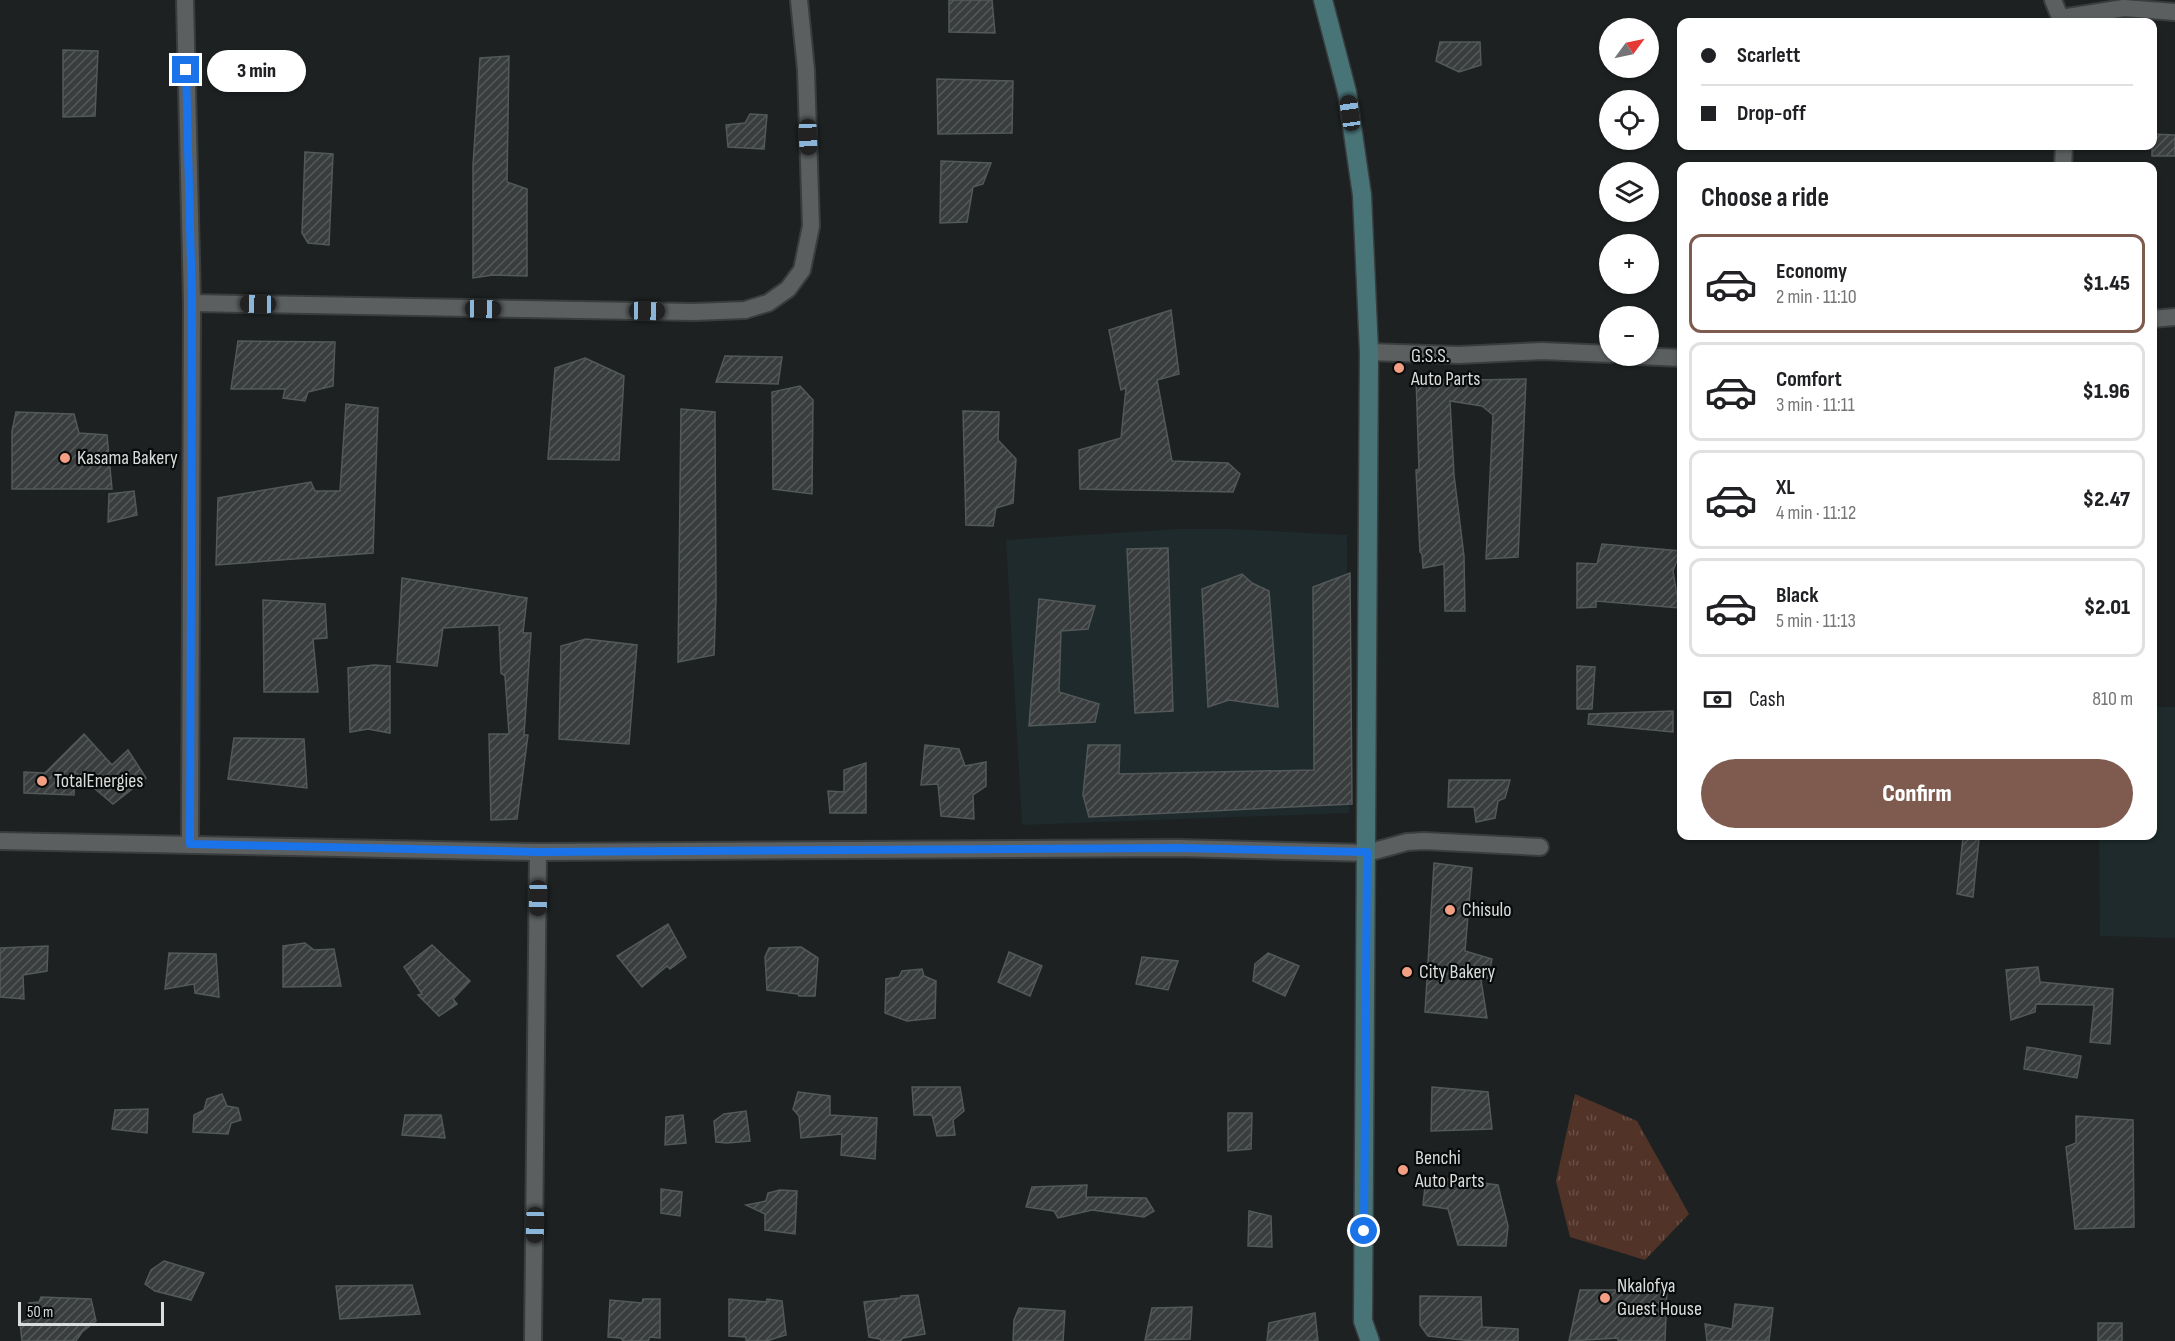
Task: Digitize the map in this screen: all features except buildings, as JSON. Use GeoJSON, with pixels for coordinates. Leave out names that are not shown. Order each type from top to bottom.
{"type":"FeatureCollection","features":[{"type":"Feature","properties":{"kind":"street"},"geometry":{"type":"LineString","coordinates":[[185,0],[192,303],[190,844]]}},
{"type":"Feature","properties":{"kind":"street"},"geometry":{"type":"LineString","coordinates":[[192,303],[694,312],[745,310],[768,303],[788,289],[802,270],[811,226],[806,70],[799,0]]}},
{"type":"Feature","properties":{"kind":"street"},"geometry":{"type":"LineString","coordinates":[[1323,0],[1347,92],[1362,195],[1369,352],[1364,1321],[1370,1341]]}},
{"type":"Feature","properties":{"kind":"street"},"geometry":{"type":"LineString","coordinates":[[2053,0],[2060,18]]}},
{"type":"Feature","properties":{"kind":"street"},"geometry":{"type":"LineString","coordinates":[[2072,18],[2124,8],[2175,12]]}},
{"type":"Feature","properties":{"kind":"street"},"geometry":{"type":"LineString","coordinates":[[2157,319],[2175,318]]}},
{"type":"Feature","properties":{"kind":"street"},"geometry":{"type":"LineString","coordinates":[[1369,352],[1460,355],[1542,351],[1599,354]]}},
{"type":"Feature","properties":{"kind":"street"},"geometry":{"type":"LineString","coordinates":[[1659,357],[1677,358]]}},
{"type":"Feature","properties":{"kind":"street"},"geometry":{"type":"LineString","coordinates":[[0,841],[538,852],[1178,848],[1367,852],[1407,842],[1540,847]]}},
{"type":"Feature","properties":{"kind":"street"},"geometry":{"type":"LineString","coordinates":[[533,1341],[538,852]]}},
{"type":"Feature","properties":{"kind":"street"},"geometry":{"type":"LineString","coordinates":[[1356,1341],[1364,1321]]}},
{"type":"Feature","properties":{"kind":"shaded area"},"geometry":{"type":"Polygon","coordinates":[[[1177,529],[1231,529],[1347,535],[1349,813],[1022,825],[1006,540],[1177,529]]]}},
{"type":"Feature","properties":{"kind":"shaded area"},"geometry":{"type":"Polygon","coordinates":[[[2157,707],[2175,707],[2175,938],[2100,936],[2099,840],[2157,840],[2157,707]]]}},
{"type":"Feature","properties":{"kind":"green space"},"geometry":{"type":"Polygon","coordinates":[[[1575,1094],[1637,1121],[1689,1214],[1645,1260],[1570,1237],[1556,1181],[1575,1094]]]}},
{"type":"Feature","properties":{"kind":"place","name":"G.S.S. Auto Parts"},"geometry":{"type":"Point","coordinates":[1399,368]}},
{"type":"Feature","properties":{"kind":"place","name":"Kasama Bakery"},"geometry":{"type":"Point","coordinates":[65,458]}},
{"type":"Feature","properties":{"kind":"place","name":"TotalEnergies"},"geometry":{"type":"Point","coordinates":[42,781]}},
{"type":"Feature","properties":{"kind":"place","name":"Chisulo"},"geometry":{"type":"Point","coordinates":[1450,910]}},
{"type":"Feature","properties":{"kind":"place","name":"City Bakery"},"geometry":{"type":"Point","coordinates":[1407,972]}},
{"type":"Feature","properties":{"kind":"place","name":"Benchi Auto Parts"},"geometry":{"type":"Point","coordinates":[1403,1170]}},
{"type":"Feature","properties":{"kind":"place","name":"Nkalofya Guest House"},"geometry":{"type":"Point","coordinates":[1605,1298]}},
{"type":"Feature","properties":{"kind":"route"},"geometry":{"type":"LineString","coordinates":[[186,70],[192,303],[190,844],[538,852],[1178,848],[1367,852],[1364,1231]]}}]}
